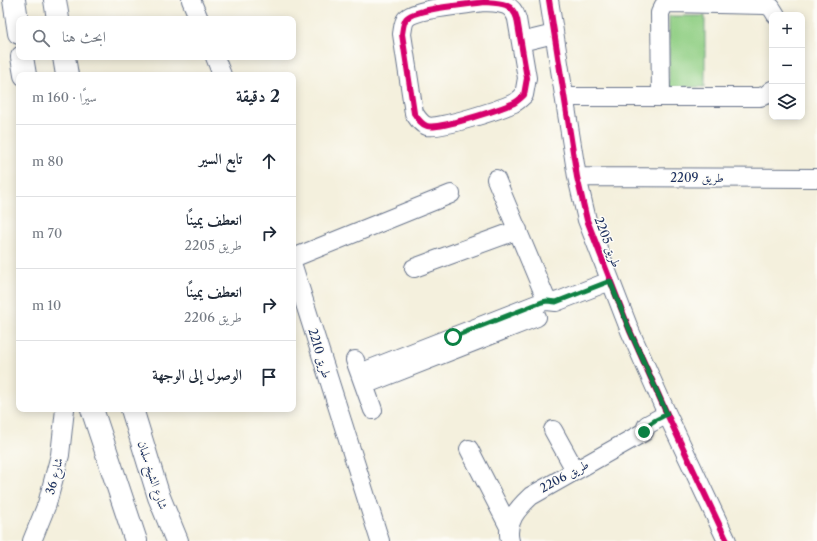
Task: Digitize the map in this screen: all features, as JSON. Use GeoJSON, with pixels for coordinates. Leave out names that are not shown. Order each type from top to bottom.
{"type":"FeatureCollection","features":[{"type":"Feature","properties":{"kind":"main road"},"geometry":{"type":"LineString","coordinates":[[14,0],[16,16]]}},
{"type":"Feature","properties":{"kind":"main road"},"geometry":{"type":"LineString","coordinates":[[55,0],[58,16]]}},
{"type":"Feature","properties":{"kind":"main road"},"geometry":{"type":"LineString","coordinates":[[22,60],[24,72]]}},
{"type":"Feature","properties":{"kind":"main road"},"geometry":{"type":"LineString","coordinates":[[64,60],[66,72]]}},
{"type":"Feature","properties":{"kind":"main road"},"geometry":{"type":"LineString","coordinates":[[93,412],[136,541]]}},
{"type":"Feature","properties":{"kind":"main road","name":"شارع الشيخ سلمان"},"geometry":{"type":"LineString","coordinates":[[133,412],[159,497],[177,541]]}},
{"type":"Feature","properties":{"kind":"street"},"geometry":{"type":"LineString","coordinates":[[180,0],[186,16]]}},
{"type":"Feature","properties":{"kind":"street"},"geometry":{"type":"LineString","coordinates":[[191,0],[198,16]]}},
{"type":"Feature","properties":{"kind":"street","name":"طريق 2205"},"geometry":{"type":"LineString","coordinates":[[549,0],[577,177],[587,220],[630,331],[669,419],[727,541]]}},
{"type":"Feature","properties":{"kind":"street"},"geometry":{"type":"LineString","coordinates":[[484,2],[500,3],[510,7],[515,13],[518,19],[520,42],[527,78],[524,95],[518,100],[445,126],[434,128],[420,122],[414,113],[402,34],[406,19],[415,13],[425,10],[484,2]]}},
{"type":"Feature","properties":{"kind":"street"},"geometry":{"type":"LineString","coordinates":[[661,97],[660,13],[664,5],[670,3],[765,5],[771,7],[774,12]]}},
{"type":"Feature","properties":{"kind":"street"},"geometry":{"type":"LineString","coordinates":[[520,42],[554,34]]}},
{"type":"Feature","properties":{"kind":"street"},"geometry":{"type":"LineString","coordinates":[[203,60],[208,72]]}},
{"type":"Feature","properties":{"kind":"street"},"geometry":{"type":"LineString","coordinates":[[216,60],[221,72]]}},
{"type":"Feature","properties":{"kind":"street"},"geometry":{"type":"LineString","coordinates":[[565,97],[760,97],[766,96],[769,93]]}},
{"type":"Feature","properties":{"kind":"street","name":"طريق 2209"},"geometry":{"type":"LineString","coordinates":[[577,177],[817,178]]}},
{"type":"Feature","properties":{"kind":"street"},"geometry":{"type":"LineString","coordinates":[[373,410],[360,373],[404,363],[497,326],[547,313],[550,310],[552,302],[496,179]]}},
{"type":"Feature","properties":{"kind":"street"},"geometry":{"type":"LineString","coordinates":[[296,257],[452,194]]}},
{"type":"Feature","properties":{"kind":"street"},"geometry":{"type":"LineString","coordinates":[[414,268],[518,230]]}},
{"type":"Feature","properties":{"kind":"street","name":"طريق 2210"},"geometry":{"type":"LineString","coordinates":[[296,276],[380,541]]}},
{"type":"Feature","properties":{"kind":"street"},"geometry":{"type":"LineString","coordinates":[[552,302],[610,281]]}},
{"type":"Feature","properties":{"kind":"street","name":"طريق 2210"},"geometry":{"type":"LineString","coordinates":[[296,314],[328,414],[336,428],[347,440]]}},
{"type":"Feature","properties":{"kind":"street","name":"شارع 36"},"geometry":{"type":"LineString","coordinates":[[32,541],[47,504],[60,455],[65,412]]}},
{"type":"Feature","properties":{"kind":"street","name":"طريق 2206"},"geometry":{"type":"LineString","coordinates":[[509,534],[518,509],[531,496],[644,432],[655,433],[669,419]]}},
{"type":"Feature","properties":{"kind":"street"},"geometry":{"type":"LineString","coordinates":[[553,430],[575,470]]}},
{"type":"Feature","properties":{"kind":"street"},"geometry":{"type":"LineString","coordinates":[[469,449],[509,534]]}},
{"type":"Feature","properties":{"kind":"green space"},"geometry":{"type":"Polygon","coordinates":[[[669,16],[705,16],[705,87],[669,87],[669,16]]]}},
{"type":"Feature","properties":{"kind":"cycle path"},"geometry":{"type":"LineString","coordinates":[[549,0],[577,177],[587,220],[630,331],[667,414],[727,541]]}},
{"type":"Feature","properties":{"kind":"cycle path"},"geometry":{"type":"LineString","coordinates":[[484,2],[504,4],[515,13],[527,78],[524,95],[514,103],[496,110],[443,125],[427,126],[420,121],[414,113],[402,34],[405,21],[411,15],[420,12],[484,2]]}},
{"type":"Feature","properties":{"kind":"route"},"geometry":{"type":"LineString","coordinates":[[453,337],[542,302],[556,302],[610,281],[630,331],[667,414],[650,423],[645,428],[644,432]]}}]}
